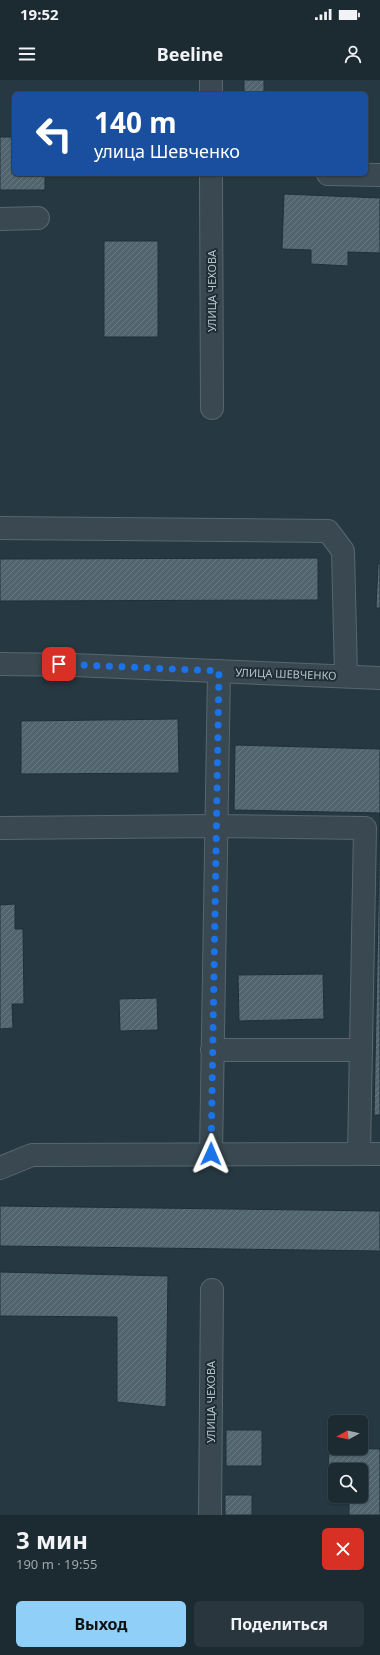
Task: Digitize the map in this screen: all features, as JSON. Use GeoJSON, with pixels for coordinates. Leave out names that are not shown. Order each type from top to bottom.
{"type":"FeatureCollection","features":[{"type":"Feature","properties":{"kind":"street"},"geometry":{"type":"LineString","coordinates":[[211,80],[211,92]]}},
{"type":"Feature","properties":{"kind":"street"},"geometry":{"type":"LineString","coordinates":[[368,175],[380,175]]}},
{"type":"Feature","properties":{"kind":"street","name":"УЛИЦА ЧЕХОВА"},"geometry":{"type":"LineString","coordinates":[[211,176],[212,408]]}},
{"type":"Feature","properties":{"kind":"street"},"geometry":{"type":"LineString","coordinates":[[0,219],[38,218]]}},
{"type":"Feature","properties":{"kind":"street"},"geometry":{"type":"LineString","coordinates":[[0,528],[328,531],[343,552],[346,676]]}},
{"type":"Feature","properties":{"kind":"street","name":"УЛИЦА ШЕВЧЕНКО"},"geometry":{"type":"LineString","coordinates":[[0,664],[74,665],[380,678]]}},
{"type":"Feature","properties":{"kind":"street"},"geometry":{"type":"LineString","coordinates":[[211,1154],[219,671]]}},
{"type":"Feature","properties":{"kind":"street"},"geometry":{"type":"LineString","coordinates":[[0,828],[216,826],[365,828],[359,1154]]}},
{"type":"Feature","properties":{"kind":"street"},"geometry":{"type":"LineString","coordinates":[[212,1050],[361,1050]]}},
{"type":"Feature","properties":{"kind":"street"},"geometry":{"type":"LineString","coordinates":[[0,1168],[32,1155],[380,1154]]}},
{"type":"Feature","properties":{"kind":"street","name":"УЛИЦА ЧЕХОВА"},"geometry":{"type":"LineString","coordinates":[[210,1515],[212,1290]]}},
{"type":"Feature","properties":{"kind":"building"},"geometry":{"type":"Polygon","coordinates":[[[244,80],[264,80],[264,92],[244,92],[244,80]]]}},
{"type":"Feature","properties":{"kind":"building"},"geometry":{"type":"Polygon","coordinates":[[[0,137],[12,137],[12,176],[45,176],[45,190],[0,190],[0,137]]]}},
{"type":"Feature","properties":{"kind":"building"},"geometry":{"type":"Polygon","coordinates":[[[284,194],[380,198],[380,253],[348,252],[348,266],[311,264],[311,250],[282,249],[284,194]]]}},
{"type":"Feature","properties":{"kind":"building"},"geometry":{"type":"Polygon","coordinates":[[[104,241],[158,241],[158,337],[104,337],[104,241]]]}},
{"type":"Feature","properties":{"kind":"building"},"geometry":{"type":"Polygon","coordinates":[[[318,558],[318,600],[0,601],[0,559],[318,558]]]}},
{"type":"Feature","properties":{"kind":"building"},"geometry":{"type":"Polygon","coordinates":[[[378,564],[380,564],[380,608],[376,608],[378,564]]]}},
{"type":"Feature","properties":{"kind":"building"},"geometry":{"type":"Polygon","coordinates":[[[178,719],[179,773],[21,774],[21,721],[178,719]]]}},
{"type":"Feature","properties":{"kind":"building"},"geometry":{"type":"Polygon","coordinates":[[[235,745],[380,749],[380,813],[234,810],[235,745]]]}},
{"type":"Feature","properties":{"kind":"building"},"geometry":{"type":"Polygon","coordinates":[[[380,813],[380,1115],[374,1115],[380,813]]]}},
{"type":"Feature","properties":{"kind":"building"},"geometry":{"type":"Polygon","coordinates":[[[15,904],[15,929],[23,929],[24,1004],[12,1004],[13,1028],[0,1029],[0,905],[15,904]]]}},
{"type":"Feature","properties":{"kind":"building"},"geometry":{"type":"Polygon","coordinates":[[[323,974],[324,1019],[239,1021],[238,975],[323,974]]]}},
{"type":"Feature","properties":{"kind":"building"},"geometry":{"type":"Polygon","coordinates":[[[157,998],[158,1030],[120,1031],[119,999],[157,998]]]}},
{"type":"Feature","properties":{"kind":"building"},"geometry":{"type":"Polygon","coordinates":[[[0,1206],[380,1211],[380,1251],[0,1246],[0,1206]]]}},
{"type":"Feature","properties":{"kind":"building"},"geometry":{"type":"Polygon","coordinates":[[[0,1272],[168,1276],[166,1407],[117,1402],[117,1317],[0,1316],[0,1272]]]}},
{"type":"Feature","properties":{"kind":"building"},"geometry":{"type":"Polygon","coordinates":[[[226,1430],[262,1430],[262,1466],[226,1466],[226,1430]]]}},
{"type":"Feature","properties":{"kind":"building"},"geometry":{"type":"Polygon","coordinates":[[[368,1449],[380,1449],[380,1515],[349,1515],[349,1503],[368,1503],[368,1463],[328,1463],[329,1455],[368,1455],[368,1449]]]}},
{"type":"Feature","properties":{"kind":"building"},"geometry":{"type":"Polygon","coordinates":[[[225,1495],[252,1495],[252,1515],[225,1515],[225,1495]]]}},
{"type":"Feature","properties":{"kind":"route"},"geometry":{"type":"LineString","coordinates":[[59,664],[219,671],[211,1154]]}}]}
